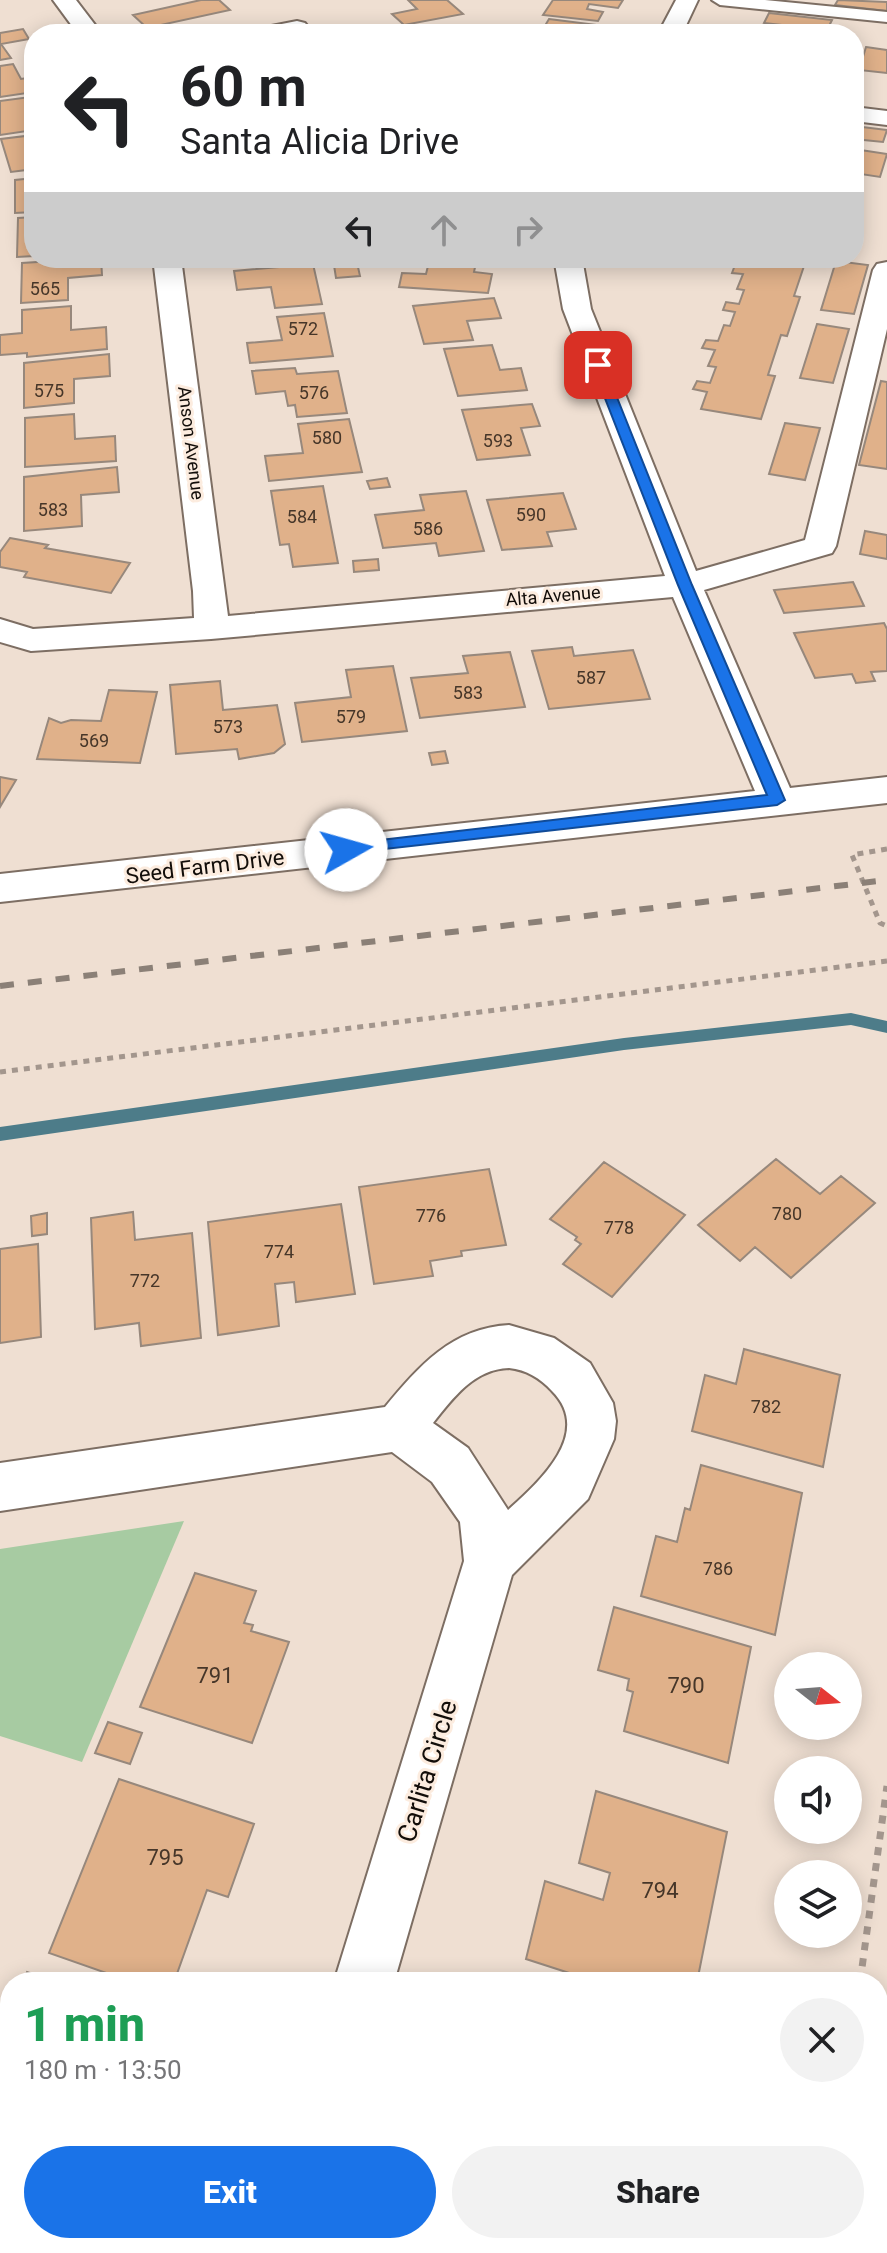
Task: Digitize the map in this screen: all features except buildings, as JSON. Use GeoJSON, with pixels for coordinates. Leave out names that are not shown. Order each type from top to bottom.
{"type":"FeatureCollection","features":[{"type":"Feature","properties":{"kind":"street"},"geometry":{"type":"LineString","coordinates":[[64,0],[82,24]]}},
{"type":"Feature","properties":{"kind":"street"},"geometry":{"type":"LineString","coordinates":[[675,24],[687,0]]}},
{"type":"Feature","properties":{"kind":"street"},"geometry":{"type":"LineString","coordinates":[[864,115],[887,118]]}},
{"type":"Feature","properties":{"kind":"street","name":"Anson Avenue"},"geometry":{"type":"LineString","coordinates":[[168,268],[210,591],[211,628]]}},
{"type":"Feature","properties":{"kind":"street"},"geometry":{"type":"LineString","coordinates":[[570,268],[577,309],[685,585],[777,800]]}},
{"type":"Feature","properties":{"kind":"street","name":"Alta Avenue"},"geometry":{"type":"LineString","coordinates":[[0,630],[31,640],[211,628],[685,585],[820,546],[887,270]]}},
{"type":"Feature","properties":{"kind":"street","name":"Seed Farm Drive"},"geometry":{"type":"LineString","coordinates":[[0,888],[887,790]]}},
{"type":"Feature","properties":{"kind":"street","name":"Carlita Circle"},"geometry":{"type":"LineString","coordinates":[[367,1972],[490,1561],[485,1515],[450,1465],[399,1428],[438,1379],[459,1363],[495,1347],[534,1349],[569,1374],[589,1404],[590,1438],[574,1477],[490,1561]]}},
{"type":"Feature","properties":{"kind":"street"},"geometry":{"type":"LineString","coordinates":[[0,1487],[399,1428]]}},
{"type":"Feature","properties":{"kind":"lane"},"geometry":{"type":"LineString","coordinates":[[720,0],[887,17]]}},
{"type":"Feature","properties":{"kind":"path"},"geometry":{"type":"LineString","coordinates":[[887,849],[852,855],[880,923],[887,926]]}},
{"type":"Feature","properties":{"kind":"path"},"geometry":{"type":"LineString","coordinates":[[0,1072],[887,961]]}},
{"type":"Feature","properties":{"kind":"path"},"geometry":{"type":"LineString","coordinates":[[861,1972],[887,1786]]}},
{"type":"Feature","properties":{"kind":"green space"},"geometry":{"type":"Polygon","coordinates":[[[184,1521],[82,1762],[0,1736],[0,1549],[184,1521]]]}},
{"type":"Feature","properties":{"kind":"waterway"},"geometry":{"type":"LineString","coordinates":[[0,1134],[624,1044],[851,1019],[887,1027]]}},
{"type":"Feature","properties":{"kind":"railway"},"geometry":{"type":"LineString","coordinates":[[0,986],[887,880]]}},
{"type":"Feature","properties":{"kind":"route"},"geometry":{"type":"LineString","coordinates":[[346,850],[777,800],[685,585],[598,365]]}}]}
